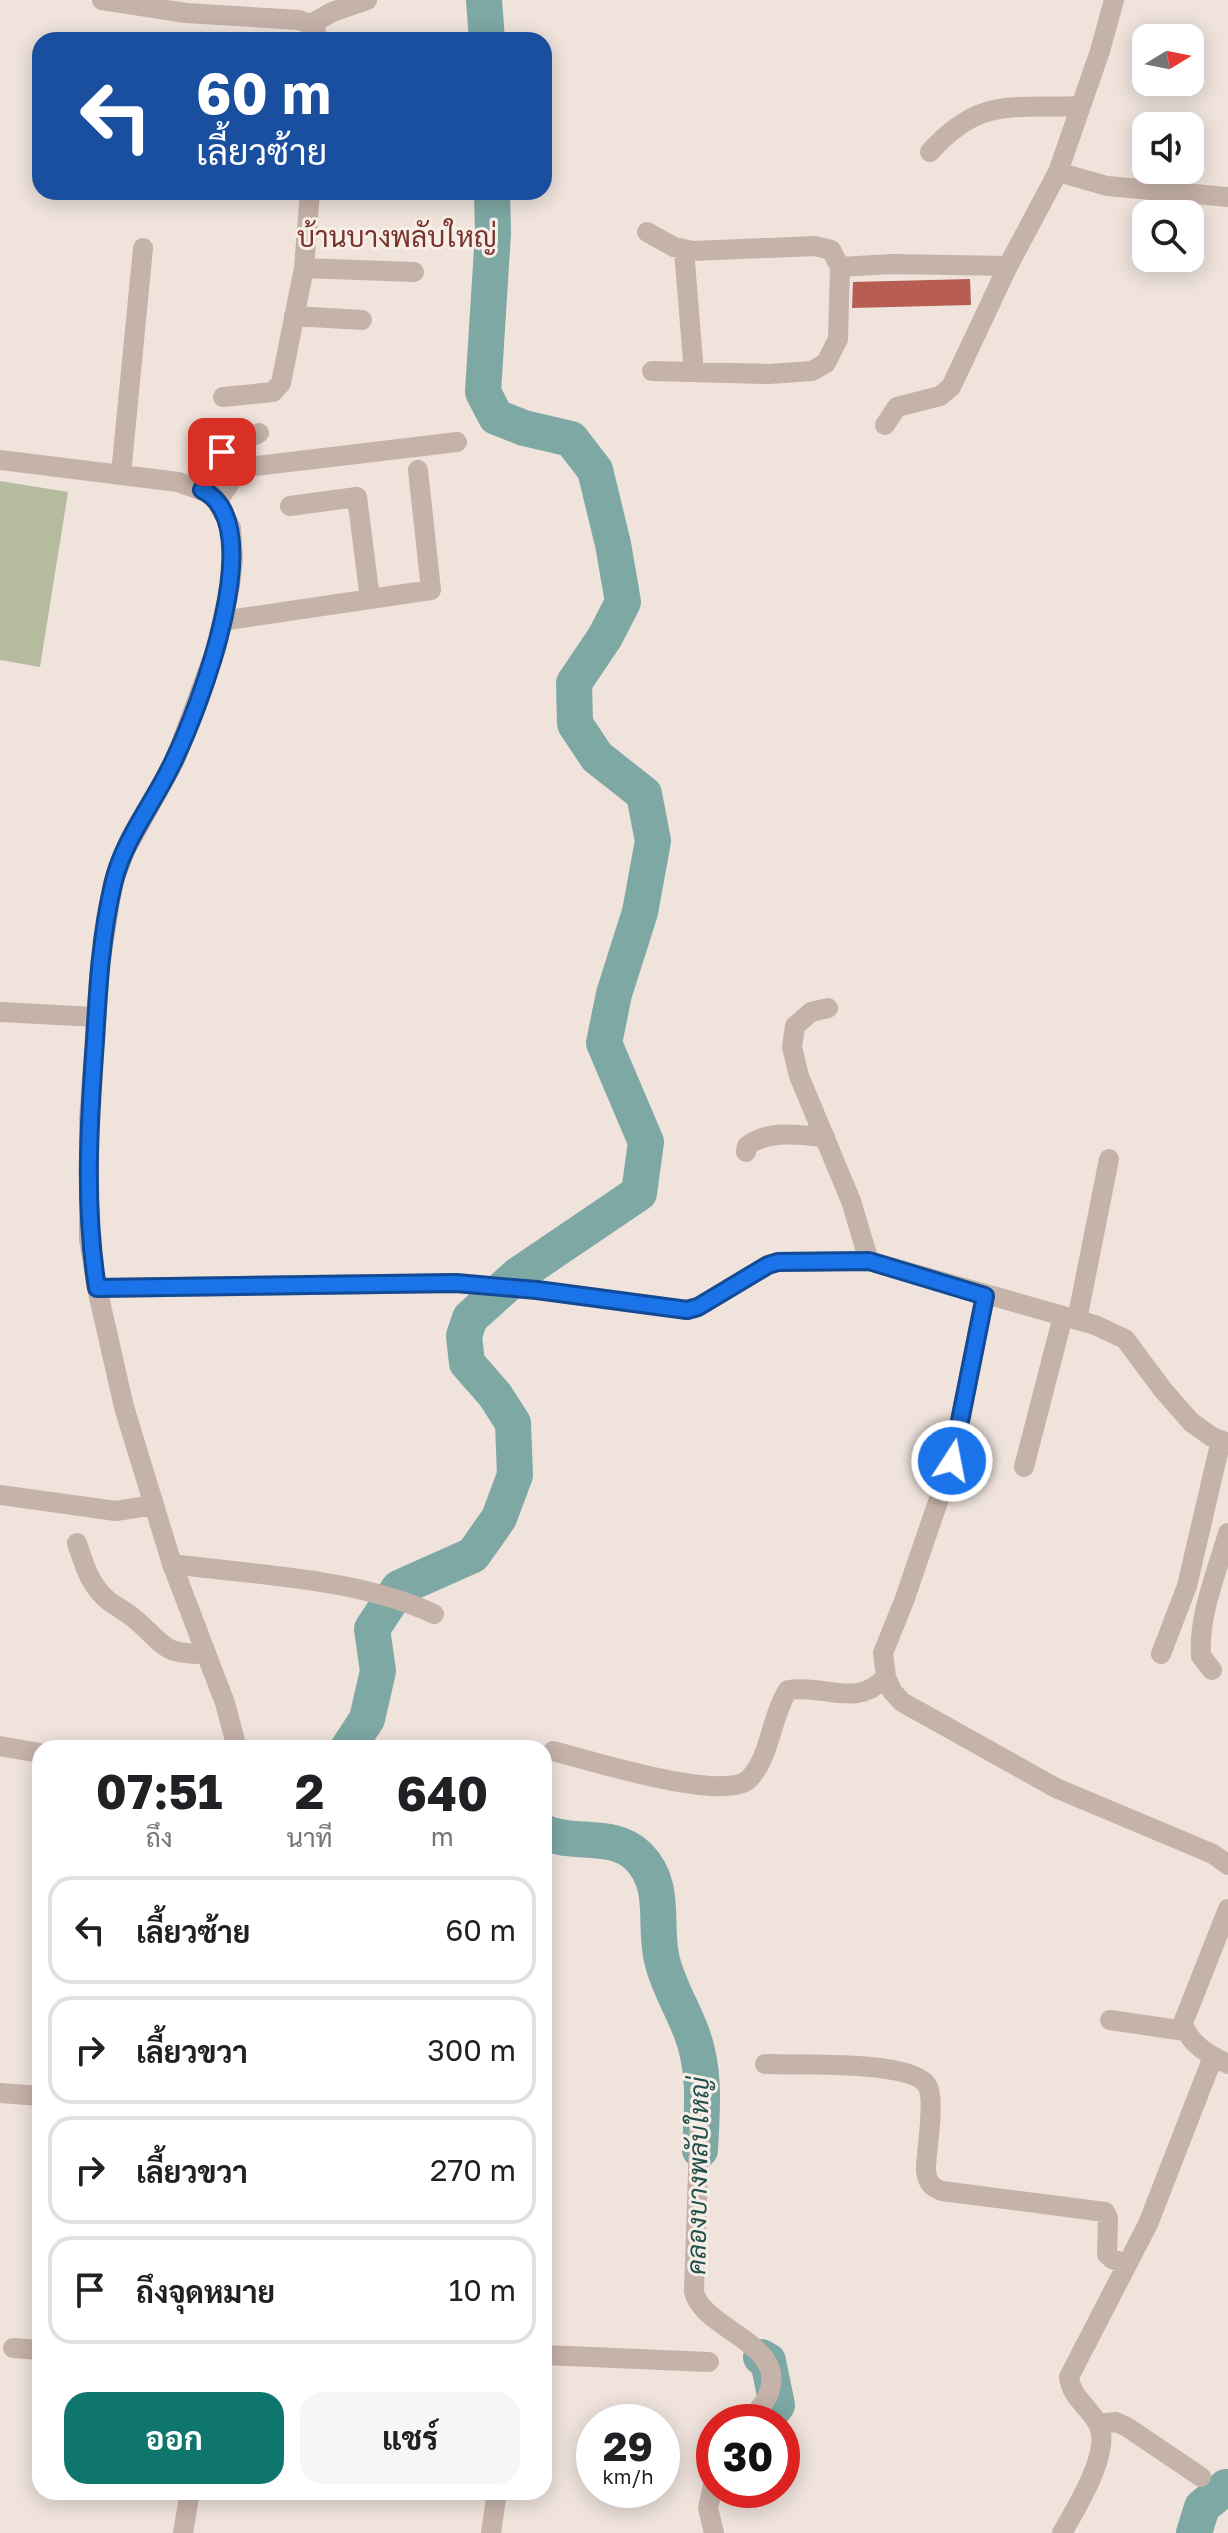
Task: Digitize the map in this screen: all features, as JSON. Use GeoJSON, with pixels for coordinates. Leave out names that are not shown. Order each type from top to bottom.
{"type":"FeatureCollection","features":[{"type":"Feature","properties":{"kind":"street"},"geometry":{"type":"LineString","coordinates":[[102,0],[186,13],[299,20],[315,32],[332,12],[367,0]]}},
{"type":"Feature","properties":{"kind":"street"},"geometry":{"type":"LineString","coordinates":[[885,425],[897,407],[940,396],[951,387],[1008,266],[1058,172],[1100,51],[1114,0]]}},
{"type":"Feature","properties":{"kind":"street"},"geometry":{"type":"LineString","coordinates":[[930,152],[960,123],[989,110],[1081,106]]}},
{"type":"Feature","properties":{"kind":"street"},"geometry":{"type":"LineString","coordinates":[[1058,172],[1107,186],[1228,197]]}},
{"type":"Feature","properties":{"kind":"street"},"geometry":{"type":"LineString","coordinates":[[223,397],[266,393],[277,390],[281,383],[304,268],[309,200]]}},
{"type":"Feature","properties":{"kind":"street"},"geometry":{"type":"LineString","coordinates":[[647,232],[684,250],[815,246],[831,250],[840,267],[838,339],[826,363],[812,371],[769,374],[652,371]]}},
{"type":"Feature","properties":{"kind":"street"},"geometry":{"type":"LineString","coordinates":[[121,474],[143,248]]}},
{"type":"Feature","properties":{"kind":"street"},"geometry":{"type":"LineString","coordinates":[[684,250],[693,361]]}},
{"type":"Feature","properties":{"kind":"street"},"geometry":{"type":"LineString","coordinates":[[840,267],[892,264],[1008,266]]}},
{"type":"Feature","properties":{"kind":"street"},"geometry":{"type":"LineString","coordinates":[[304,268],[414,272]]}},
{"type":"Feature","properties":{"kind":"street"},"geometry":{"type":"LineString","coordinates":[[294,316],[362,320]]}},
{"type":"Feature","properties":{"kind":"street"},"geometry":{"type":"LineString","coordinates":[[210,496],[228,446],[259,433]]}},
{"type":"Feature","properties":{"kind":"street"},"geometry":{"type":"LineString","coordinates":[[210,496],[248,467],[457,442]]}},
{"type":"Feature","properties":{"kind":"street"},"geometry":{"type":"LineString","coordinates":[[0,460],[178,482],[210,496],[231,528],[233,558],[230,586],[216,649],[175,760],[125,851],[113,883],[100,965],[96,1017],[89,1150],[89,1240],[124,1407],[172,1564],[225,1703],[235,1740]]}},
{"type":"Feature","properties":{"kind":"street"},"geometry":{"type":"LineString","coordinates":[[222,621],[431,590],[418,470]]}},
{"type":"Feature","properties":{"kind":"street"},"geometry":{"type":"LineString","coordinates":[[290,506],[357,497],[370,599]]}},
{"type":"Feature","properties":{"kind":"street"},"geometry":{"type":"LineString","coordinates":[[828,1008],[811,1012],[795,1026],[792,1047],[799,1076],[851,1201],[869,1261]]}},
{"type":"Feature","properties":{"kind":"street"},"geometry":{"type":"LineString","coordinates":[[0,1012],[96,1017]]}},
{"type":"Feature","properties":{"kind":"street"},"geometry":{"type":"LineString","coordinates":[[746,1152],[747,1146],[754,1140],[773,1134],[825,1137]]}},
{"type":"Feature","properties":{"kind":"street"},"geometry":{"type":"LineString","coordinates":[[1024,1467],[1070,1318],[1109,1159]]}},
{"type":"Feature","properties":{"kind":"street"},"geometry":{"type":"LineString","coordinates":[[97,1288],[456,1283],[537,1290],[687,1310],[698,1307],[778,1262],[869,1261],[1095,1325],[1125,1339],[1191,1422],[1225,1442],[1187,1586],[1161,1654]]}},
{"type":"Feature","properties":{"kind":"street"},"geometry":{"type":"LineString","coordinates":[[985,1296],[952,1461],[883,1653],[886,1677],[892,1691],[902,1702],[1056,1788],[1213,1854],[1228,1865]]}},
{"type":"Feature","properties":{"kind":"street"},"geometry":{"type":"LineString","coordinates":[[0,1495],[116,1511],[154,1505]]}},
{"type":"Feature","properties":{"kind":"street"},"geometry":{"type":"LineString","coordinates":[[1212,1670],[1201,1656],[1202,1634],[1208,1601],[1228,1533]]}},
{"type":"Feature","properties":{"kind":"street"},"geometry":{"type":"LineString","coordinates":[[77,1543],[90,1581],[105,1597],[136,1619],[168,1650],[182,1654],[205,1654]]}},
{"type":"Feature","properties":{"kind":"street"},"geometry":{"type":"LineString","coordinates":[[172,1564],[360,1589],[408,1601],[434,1614]]}},
{"type":"Feature","properties":{"kind":"street"},"geometry":{"type":"LineString","coordinates":[[553,1751],[699,1787],[728,1788],[748,1780],[758,1767],[780,1703],[788,1690],[800,1688],[858,1694],[874,1689],[886,1677]]}},
{"type":"Feature","properties":{"kind":"street"},"geometry":{"type":"LineString","coordinates":[[0,1746],[32,1752]]}},
{"type":"Feature","properties":{"kind":"street"},"geometry":{"type":"LineString","coordinates":[[1062,2533],[1091,2479],[1101,2444],[1098,2424],[1072,2390],[1069,2377],[1148,2224],[1220,2060],[1190,2039],[1183,2023],[1228,1909]]}},
{"type":"Feature","properties":{"kind":"street"},"geometry":{"type":"LineString","coordinates":[[1110,2020],[1185,2031]]}},
{"type":"Feature","properties":{"kind":"street"},"geometry":{"type":"LineString","coordinates":[[765,2064],[888,2067],[913,2074],[926,2083],[930,2095],[926,2170],[927,2180],[933,2187],[942,2191],[1105,2212],[1108,2218],[1107,2254],[1126,2264]]}},
{"type":"Feature","properties":{"kind":"street"},"geometry":{"type":"LineString","coordinates":[[0,2093],[32,2095]]}},
{"type":"Feature","properties":{"kind":"street"},"geometry":{"type":"LineString","coordinates":[[700,2112],[694,2291],[703,2310],[742,2337],[766,2363],[770,2375],[769,2394],[762,2404]]}},
{"type":"Feature","properties":{"kind":"street"},"geometry":{"type":"LineString","coordinates":[[13,2348],[32,2349]]}},
{"type":"Feature","properties":{"kind":"street"},"geometry":{"type":"LineString","coordinates":[[552,2355],[709,2362]]}},
{"type":"Feature","properties":{"kind":"street"},"geometry":{"type":"LineString","coordinates":[[1098,2424],[1116,2422],[1127,2427],[1201,2477]]}},
{"type":"Feature","properties":{"kind":"street"},"geometry":{"type":"LineString","coordinates":[[183,2533],[189,2500]]}},
{"type":"Feature","properties":{"kind":"street"},"geometry":{"type":"LineString","coordinates":[[491,2533],[496,2500]]}},
{"type":"Feature","properties":{"kind":"street"},"geometry":{"type":"LineString","coordinates":[[708,2508],[714,2533]]}},
{"type":"Feature","properties":{"kind":"green space"},"geometry":{"type":"Polygon","coordinates":[[[0,481],[68,492],[40,667],[0,660],[0,481]]]}},
{"type":"Feature","properties":{"kind":"building"},"geometry":{"type":"Polygon","coordinates":[[[970,279],[971,305],[852,308],[853,282],[970,279]]]}},
{"type":"Feature","properties":{"kind":"waterway","name":"คลองบางพลับใหญ่"},"geometry":{"type":"LineString","coordinates":[[484,0],[486,32]]}},
{"type":"Feature","properties":{"kind":"waterway","name":"คลองบางพลับใหญ่"},"geometry":{"type":"LineString","coordinates":[[353,1740],[367,1719],[378,1671],[372,1629],[399,1588],[473,1555],[499,1518],[515,1475],[513,1423],[495,1395],[467,1363],[464,1336],[470,1318],[518,1275],[639,1193],[646,1142],[604,1043],[614,994],[640,912],[653,841],[644,794],[597,757],[575,724],[574,683],[605,637],[623,602],[595,470],[571,439],[524,428],[496,417],[483,392],[492,200]]}},
{"type":"Feature","properties":{"kind":"waterway","name":"คลองบางพลับใหญ่"},"geometry":{"type":"LineString","coordinates":[[552,1835],[605,1841],[628,1848],[638,1856],[653,1880],[662,1960],[692,2034],[699,2063],[702,2091],[700,2150]]}},
{"type":"Feature","properties":{"kind":"waterway","name":"คลองบางพลับใหญ่"},"geometry":{"type":"LineString","coordinates":[[761,2357],[768,2361],[777,2404]]}},
{"type":"Feature","properties":{"kind":"waterway"},"geometry":{"type":"LineString","coordinates":[[1194,2533],[1202,2507],[1226,2487],[1228,2489]]}},
{"type":"Feature","properties":{"kind":"district","name":"บ้านบางพลับใหญ่"},"geometry":{"type":"Point","coordinates":[397,237]}},
{"type":"Feature","properties":{"kind":"route"},"geometry":{"type":"LineString","coordinates":[[222,452],[202,490],[217,502],[231,528],[233,558],[230,586],[216,649],[175,760],[125,851],[113,883],[100,965],[89,1120],[89,1240],[97,1288],[456,1283],[537,1290],[687,1310],[698,1307],[778,1262],[869,1261],[985,1296],[952,1461]]}}]}
